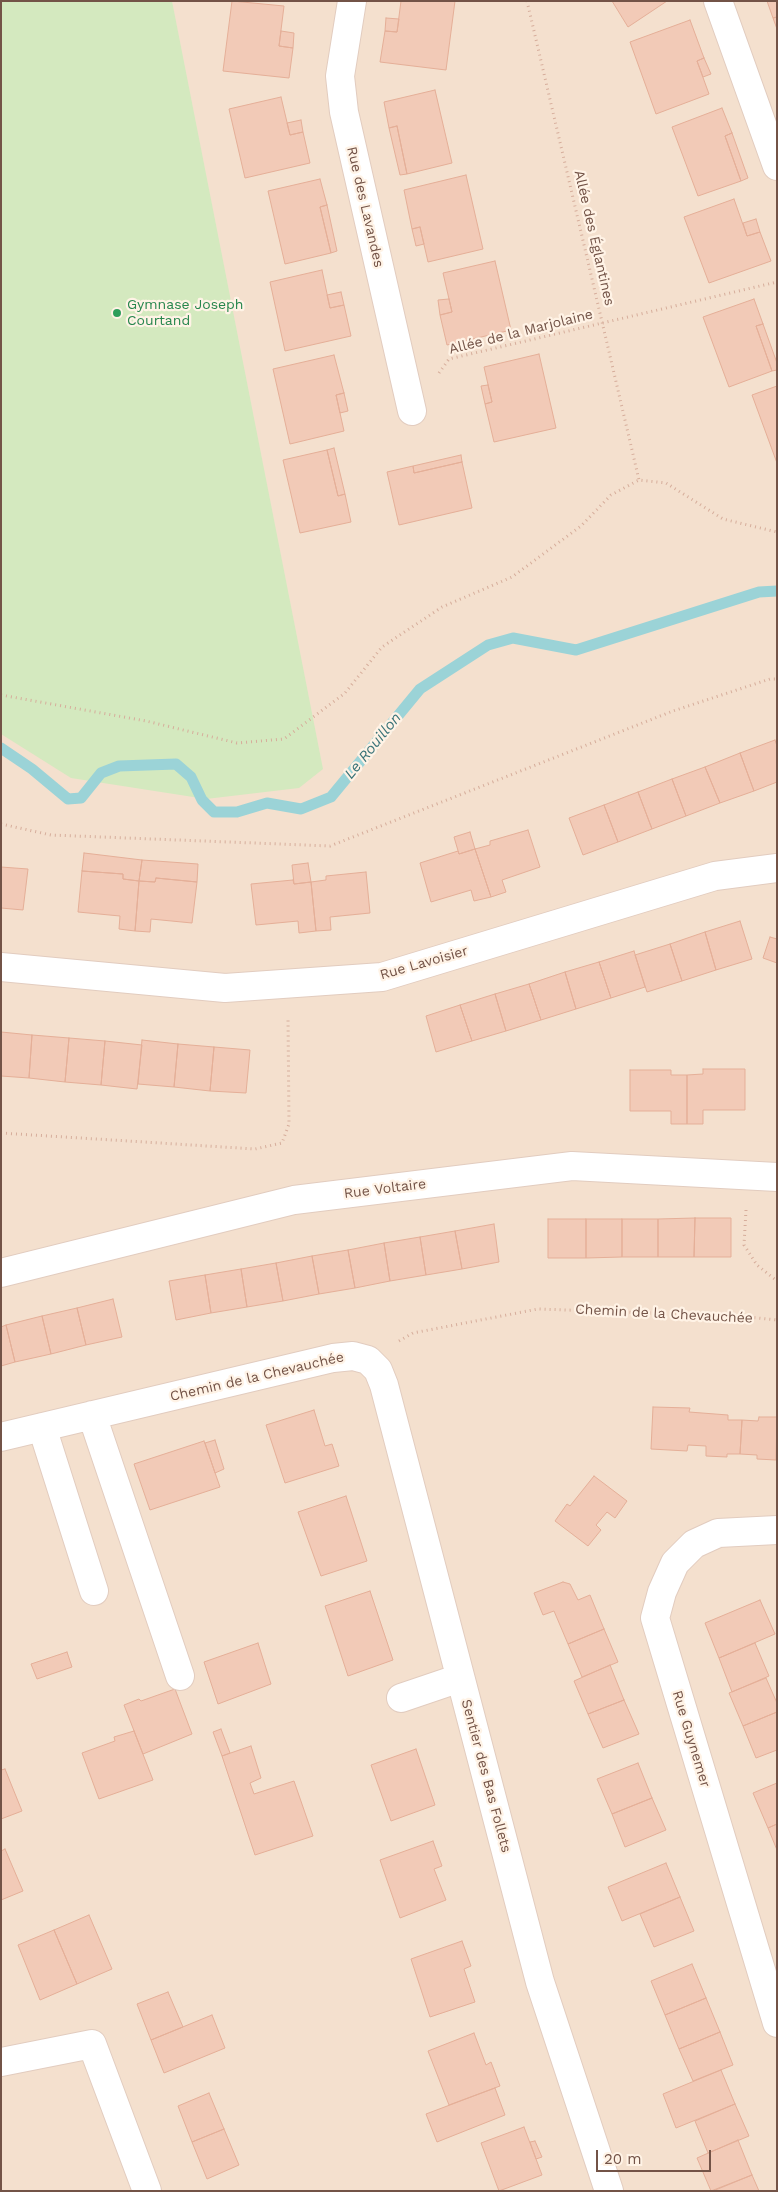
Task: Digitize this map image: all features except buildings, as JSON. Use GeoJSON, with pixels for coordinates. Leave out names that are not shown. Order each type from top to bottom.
{"type":"FeatureCollection","features":[{"type":"Feature","properties":{"kind":"street","name":"Rue des Lavandes"},"geometry":{"type":"LineString","coordinates":[[352,1],[340,76],[344,112],[412,411]]}},
{"type":"Feature","properties":{"kind":"street"},"geometry":{"type":"LineString","coordinates":[[718,1],[777,166]]}},
{"type":"Feature","properties":{"kind":"street","name":"Rue Lavoisier"},"geometry":{"type":"LineString","coordinates":[[1,967],[224,988],[382,977],[714,876],[777,868]]}},
{"type":"Feature","properties":{"kind":"street","name":"Rue Voltaire"},"geometry":{"type":"LineString","coordinates":[[1,1273],[294,1200],[572,1166],[777,1176]]}},
{"type":"Feature","properties":{"kind":"street","name":"Chemin de la Chevauchée"},"geometry":{"type":"LineString","coordinates":[[1,1437],[333,1358],[353,1356],[368,1360]]}},
{"type":"Feature","properties":{"kind":"street","name":"Sentier des Bas Follets"},"geometry":{"type":"LineString","coordinates":[[368,1360],[378,1370],[384,1385],[540,1982],[610,2191]]}},
{"type":"Feature","properties":{"kind":"street"},"geometry":{"type":"LineString","coordinates":[[92,1415],[180,1676]]}},
{"type":"Feature","properties":{"kind":"street"},"geometry":{"type":"LineString","coordinates":[[42,1427],[94,1591]]}},
{"type":"Feature","properties":{"kind":"street","name":"Rue Guynemer"},"geometry":{"type":"LineString","coordinates":[[777,1530],[718,1533],[694,1544],[675,1563],[662,1592],[655,1618],[777,2023]]}},
{"type":"Feature","properties":{"kind":"street"},"geometry":{"type":"LineString","coordinates":[[401,1698],[460,1678]]}},
{"type":"Feature","properties":{"kind":"street"},"geometry":{"type":"LineString","coordinates":[[1,2062],[92,2044],[147,2191]]}},
{"type":"Feature","properties":{"kind":"path","name":"Allée des Églantines"},"geometry":{"type":"LineString","coordinates":[[528,1],[639,480]]}},
{"type":"Feature","properties":{"kind":"path","name":"Allée de la Marjolaine"},"geometry":{"type":"LineString","coordinates":[[412,411],[449,359],[777,282]]}},
{"type":"Feature","properties":{"kind":"path"},"geometry":{"type":"LineString","coordinates":[[1,695],[146,720],[237,743],[284,739],[345,693],[382,647],[442,606],[512,577],[581,526],[611,495],[639,480],[666,483],[723,519],[777,532]]}},
{"type":"Feature","properties":{"kind":"path"},"geometry":{"type":"LineString","coordinates":[[1,824],[51,835],[330,846],[673,711],[770,679],[777,679]]}},
{"type":"Feature","properties":{"kind":"path"},"geometry":{"type":"LineString","coordinates":[[1,1133],[255,1150],[282,1143],[289,1124],[287,984]]}},
{"type":"Feature","properties":{"kind":"path"},"geometry":{"type":"LineString","coordinates":[[743,1175],[746,1195],[744,1245],[757,1265],[777,1281]]}},
{"type":"Feature","properties":{"kind":"path","name":"Chemin de la Chevauchée"},"geometry":{"type":"LineString","coordinates":[[368,1360],[413,1333],[538,1309],[737,1316],[777,1320]]}},
{"type":"Feature","properties":{"kind":"shaded area"},"geometry":{"type":"Polygon","coordinates":[[[1,1],[777,1],[777,2191],[1,2191],[1,1]]]}},
{"type":"Feature","properties":{"kind":"green space","name":"Gymnase Joseph Courtand"},"geometry":{"type":"Polygon","coordinates":[[[1,1],[172,1],[323,769],[299,788],[206,799],[71,778],[1,734],[1,1]]]}},
{"type":"Feature","properties":{"kind":"waterway","name":"Le Rouillon"},"geometry":{"type":"LineString","coordinates":[[1,748],[32,769],[68,799],[81,798],[101,773],[119,766],[176,764],[191,777],[202,800],[214,812],[237,812],[267,803],[301,809],[331,797],[420,689],[488,645],[513,638],[576,650],[759,592],[777,591]]}},
{"type":"Feature","properties":{"kind":"place","name":"Gymnase Joseph Courtand"},"geometry":{"type":"Point","coordinates":[117,313]}}]}
